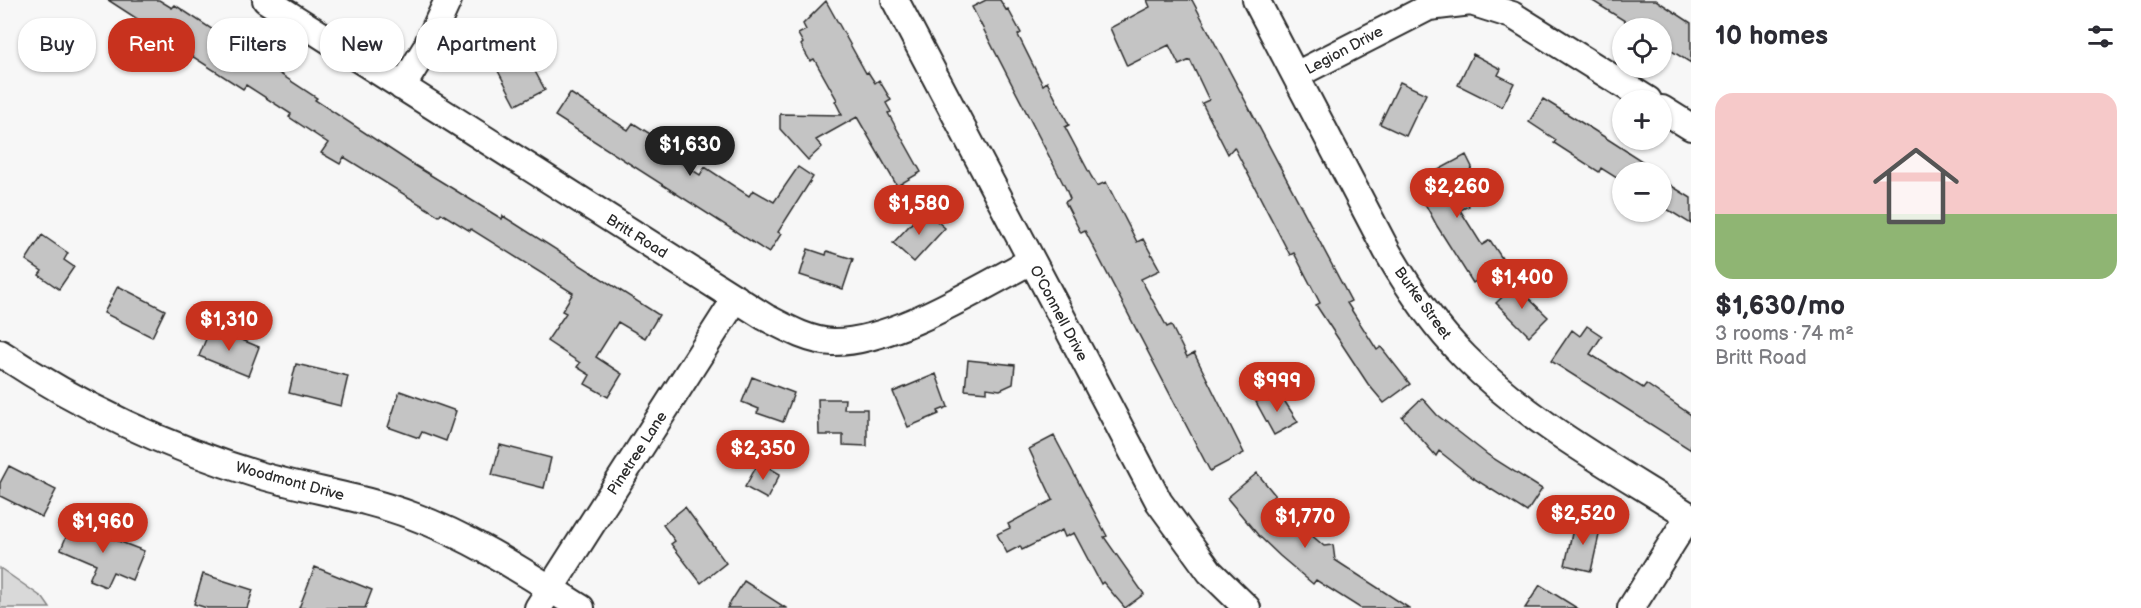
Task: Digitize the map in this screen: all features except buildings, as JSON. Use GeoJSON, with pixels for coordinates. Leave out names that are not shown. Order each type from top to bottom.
{"type":"FeatureCollection","features":[{"type":"Feature","properties":{"kind":"street","name":"Britt Road"},"geometry":{"type":"LineString","coordinates":[[266,0],[736,298],[797,333],[832,342],[852,341],[892,331],[1032,261]]}},
{"type":"Feature","properties":{"kind":"street"},"geometry":{"type":"LineString","coordinates":[[402,87],[426,48],[448,0]]}},
{"type":"Feature","properties":{"kind":"street","name":"O'Connell Drive"},"geometry":{"type":"LineString","coordinates":[[895,0],[1159,502],[1210,572],[1247,608]]}},
{"type":"Feature","properties":{"kind":"street","name":"Burke Street"},"geometry":{"type":"LineString","coordinates":[[1256,0],[1404,279],[1442,332],[1464,357],[1534,416],[1690,516]]}},
{"type":"Feature","properties":{"kind":"street","name":"Legion Drive"},"geometry":{"type":"LineString","coordinates":[[1296,75],[1429,7],[1471,2],[1512,15],[1632,90]]}},
{"type":"Feature","properties":{"kind":"street"},"geometry":{"type":"LineString","coordinates":[[1672,115],[1691,127]]}},
{"type":"Feature","properties":{"kind":"street","name":"Pinetree Lane"},"geometry":{"type":"LineString","coordinates":[[544,598],[736,298]]}},
{"type":"Feature","properties":{"kind":"street","name":"Woodmont Drive"},"geometry":{"type":"LineString","coordinates":[[0,353],[68,395],[167,442],[259,475],[378,504],[413,516],[488,551],[544,598],[581,608]]}},
{"type":"Feature","properties":{"kind":"street"},"geometry":{"type":"LineString","coordinates":[[1631,608],[1690,516]]}},
{"type":"Feature","properties":{"kind":"shaded area"},"geometry":{"type":"Polygon","coordinates":[[[0,568],[43,598],[50,608],[0,608],[0,568]]]}}]}
